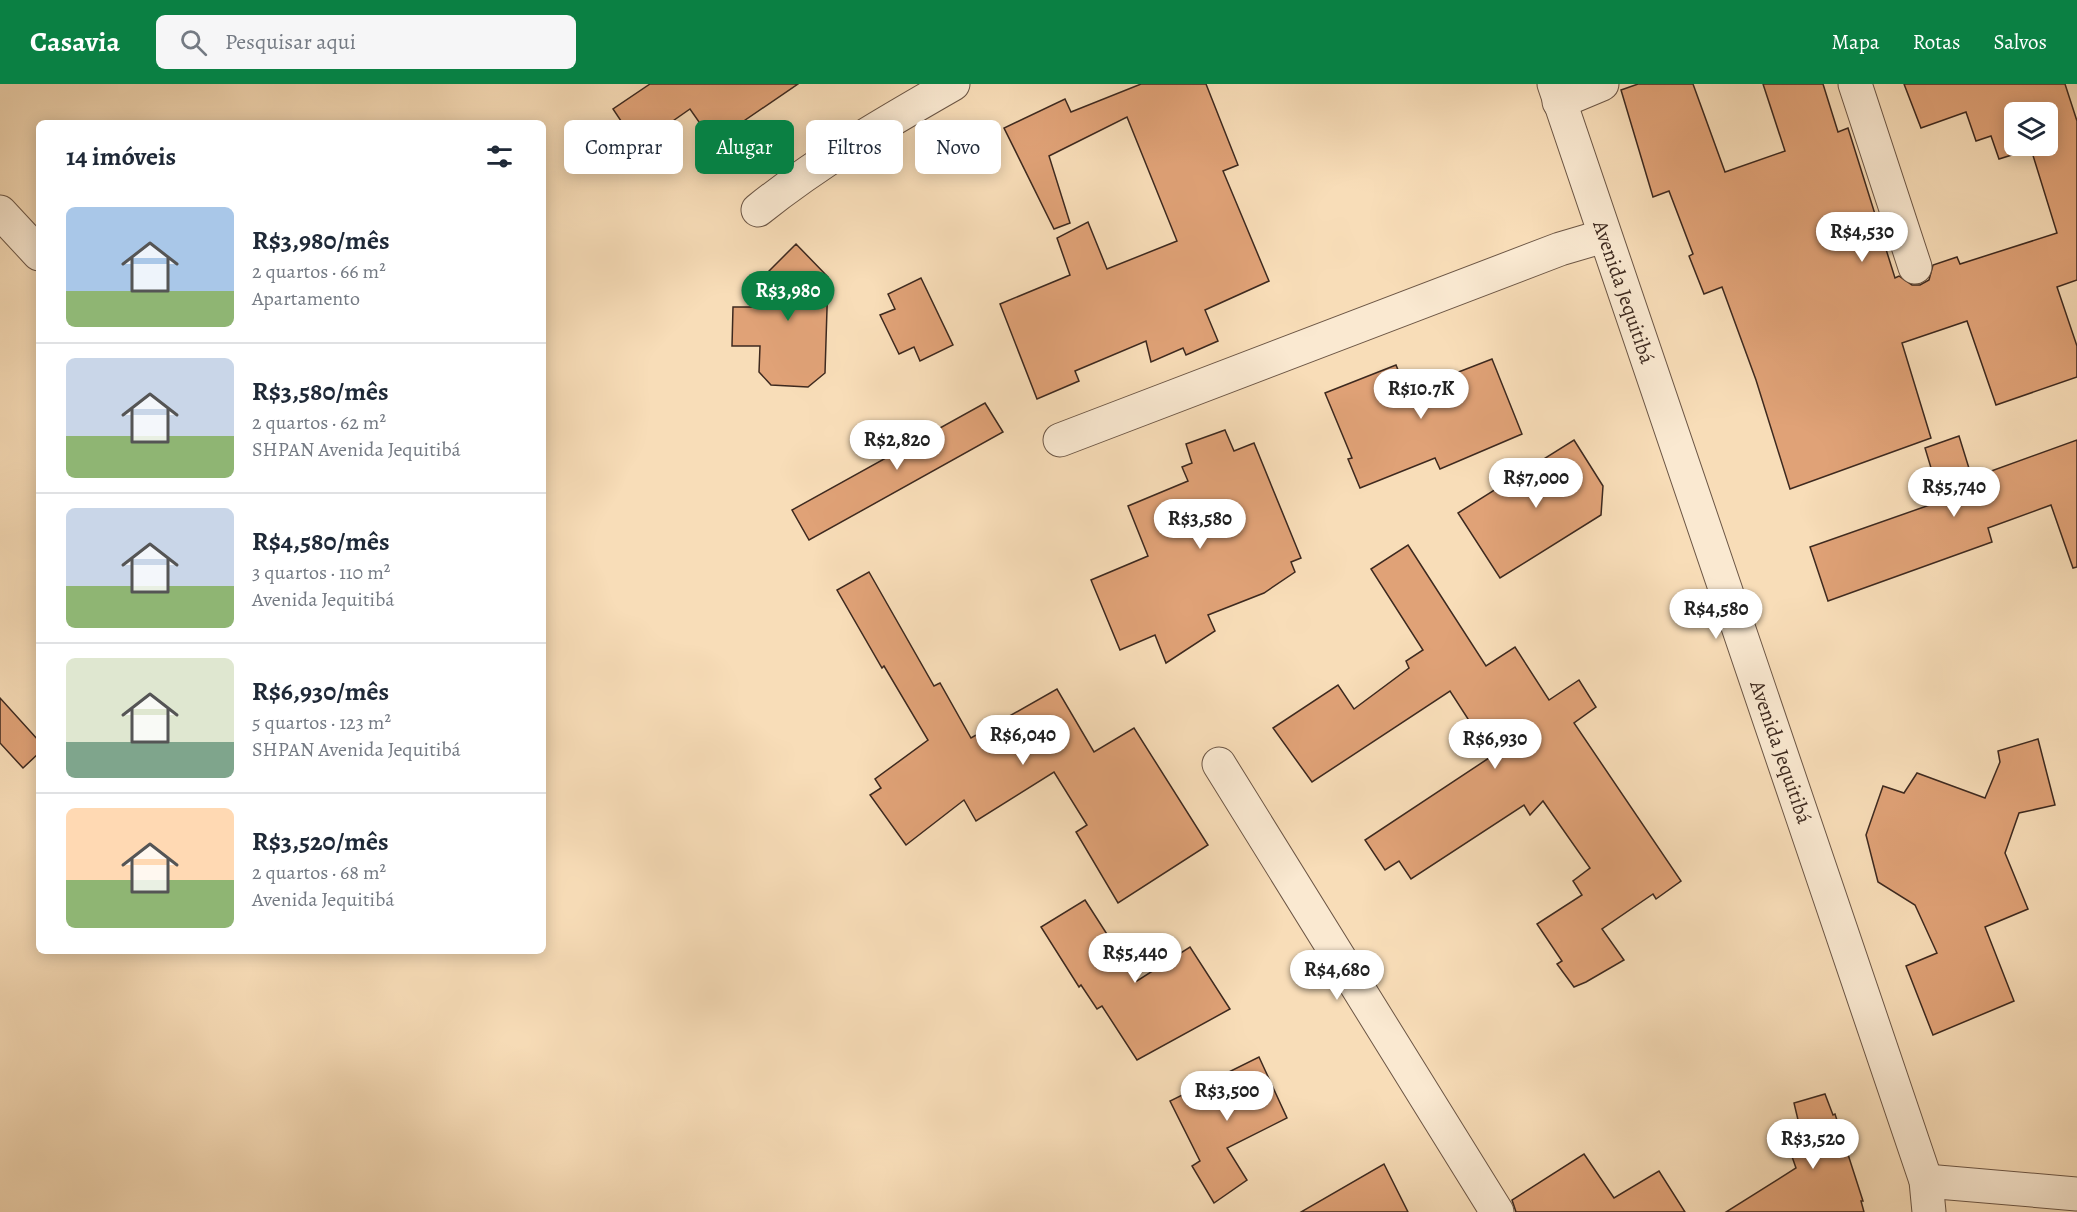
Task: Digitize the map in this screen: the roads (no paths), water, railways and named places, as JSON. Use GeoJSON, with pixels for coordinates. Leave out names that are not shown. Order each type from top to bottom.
{"type":"FeatureCollection","features":[{"type":"Feature","properties":{"kind":"street"},"geometry":{"type":"LineString","coordinates":[[758,210],[801,175],[840,149],[953,84]]}},
{"type":"Feature","properties":{"kind":"street"},"geometry":{"type":"LineString","coordinates":[[1557,93],[1602,84]]}},
{"type":"Feature","properties":{"kind":"street"},"geometry":{"type":"LineString","coordinates":[[1855,84],[1914,267]]}},
{"type":"Feature","properties":{"kind":"street","name":"Avenida Jequitibá"},"geometry":{"type":"LineString","coordinates":[[1557,93],[1928,1196]]}},
{"type":"Feature","properties":{"kind":"street"},"geometry":{"type":"LineString","coordinates":[[0,212],[36,251]]}},
{"type":"Feature","properties":{"kind":"street"},"geometry":{"type":"LineString","coordinates":[[1060,440],[1560,249],[1604,236]]}},
{"type":"Feature","properties":{"kind":"street"},"geometry":{"type":"LineString","coordinates":[[1219,764],[1497,1212]]}},
{"type":"Feature","properties":{"kind":"street"},"geometry":{"type":"LineString","coordinates":[[1928,1196],[2077,1194]]}}]}
